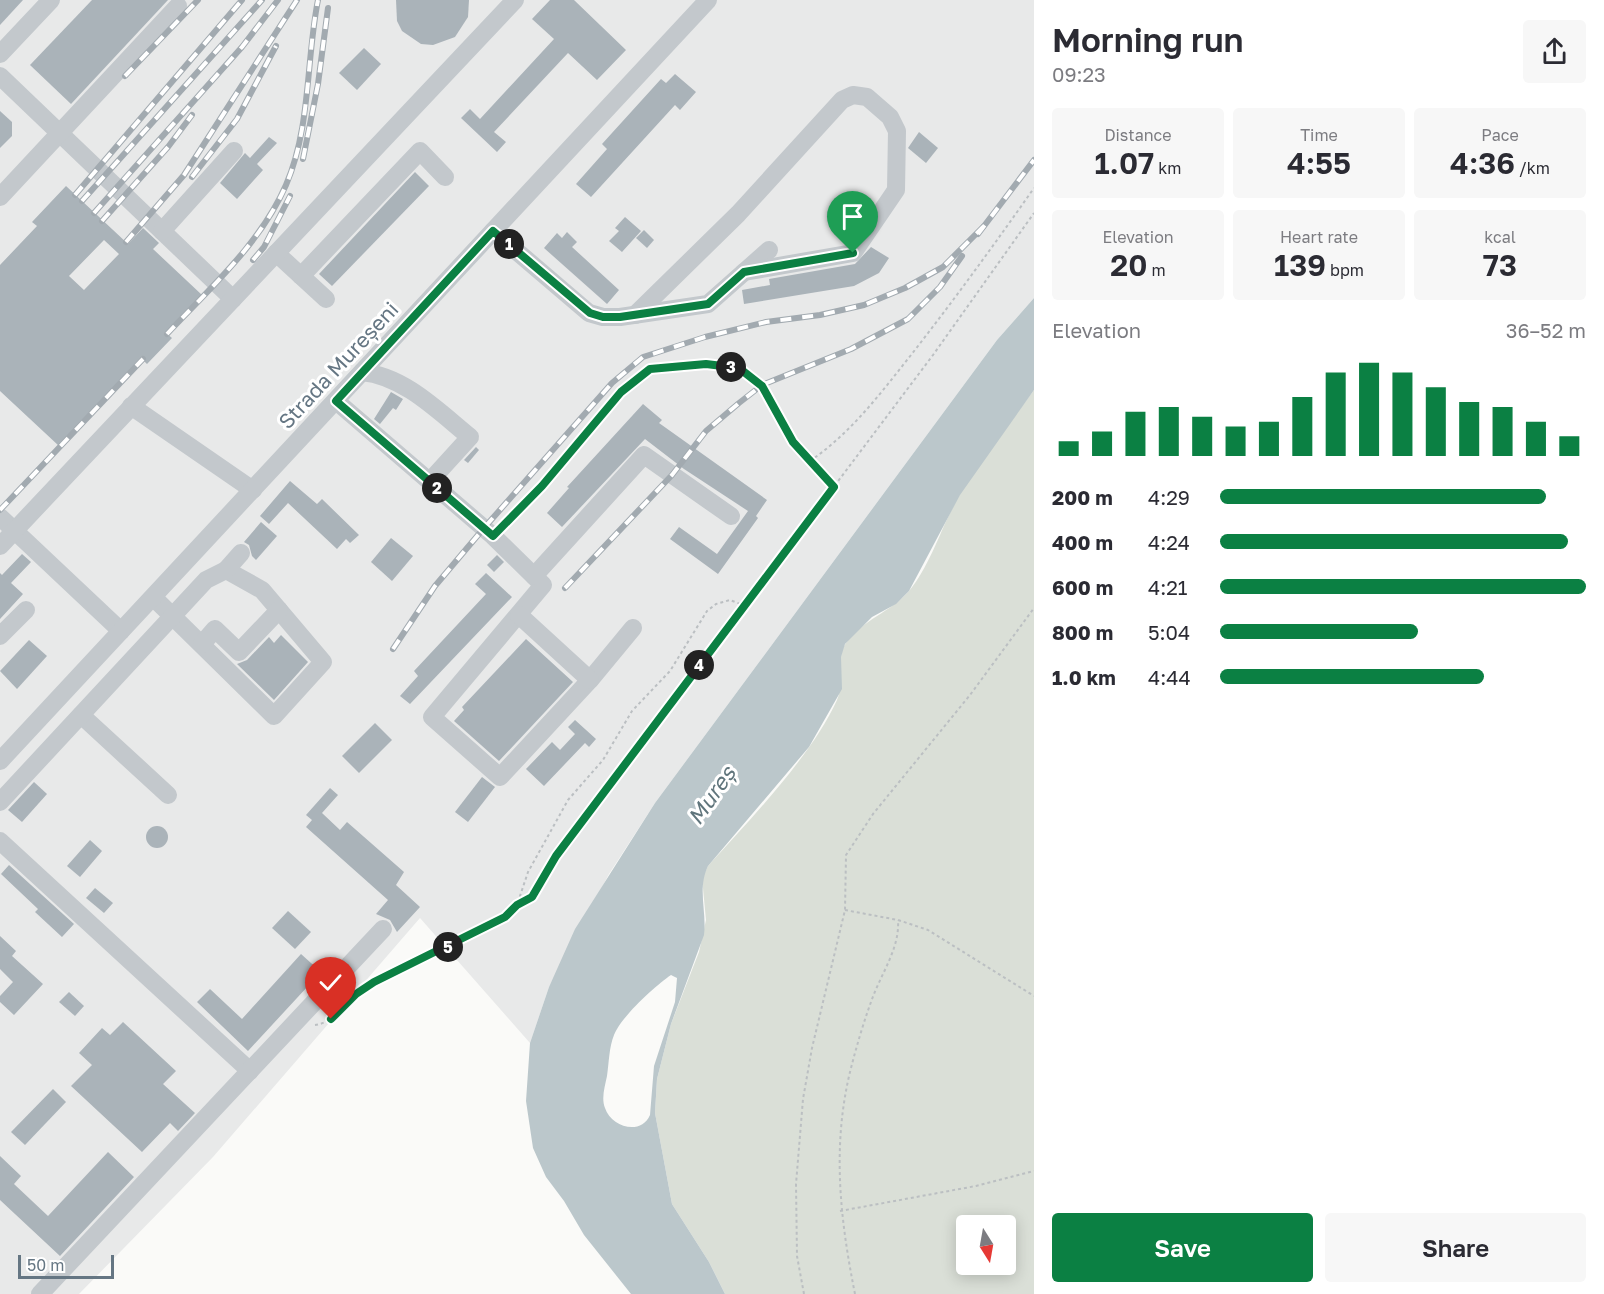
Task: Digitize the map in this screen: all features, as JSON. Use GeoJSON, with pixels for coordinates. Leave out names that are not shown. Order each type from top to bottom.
{"type":"FeatureCollection","features":[{"type":"Feature","properties":{"kind":"street"},"geometry":{"type":"LineString","coordinates":[[0,54],[51,0]]}},
{"type":"Feature","properties":{"kind":"street"},"geometry":{"type":"LineString","coordinates":[[0,546],[515,0]]}},
{"type":"Feature","properties":{"kind":"street","name":"Strada Mureșeni"},"geometry":{"type":"LineString","coordinates":[[0,760],[708,0]]}},
{"type":"Feature","properties":{"kind":"street"},"geometry":{"type":"LineString","coordinates":[[0,197],[178,6]]}},
{"type":"Feature","properties":{"kind":"street"},"geometry":{"type":"LineString","coordinates":[[0,76],[233,299]]}},
{"type":"Feature","properties":{"kind":"street"},"geometry":{"type":"LineString","coordinates":[[635,315],[738,214],[842,100],[853,95],[867,98],[890,117],[897,131],[896,190],[853,253],[744,272]]}},
{"type":"Feature","properties":{"kind":"street"},"geometry":{"type":"LineString","coordinates":[[162,231],[234,151]]}},
{"type":"Feature","properties":{"kind":"street"},"geometry":{"type":"LineString","coordinates":[[301,276],[420,151],[445,177]]}},
{"type":"Feature","properties":{"kind":"street"},"geometry":{"type":"LineString","coordinates":[[493,231],[590,313],[603,317],[635,315],[708,304],[769,250]]}},
{"type":"Feature","properties":{"kind":"street"},"geometry":{"type":"LineString","coordinates":[[276,253],[326,299]]}},
{"type":"Feature","properties":{"kind":"street"},"geometry":{"type":"LineString","coordinates":[[362,372],[381,374],[395,382],[429,403],[470,437],[430,482]]}},
{"type":"Feature","properties":{"kind":"street"},"geometry":{"type":"LineString","coordinates":[[336,401],[493,536],[543,585],[432,717],[500,777],[590,680],[633,628]]}},
{"type":"Feature","properties":{"kind":"street"},"geometry":{"type":"LineString","coordinates":[[131,406],[253,490]]}},
{"type":"Feature","properties":{"kind":"street"},"geometry":{"type":"LineString","coordinates":[[534,576],[644,455],[731,516]]}},
{"type":"Feature","properties":{"kind":"street"},"geometry":{"type":"LineString","coordinates":[[0,517],[121,631]]}},
{"type":"Feature","properties":{"kind":"street"},"geometry":{"type":"LineString","coordinates":[[0,802],[206,580],[226,570],[241,553]]}},
{"type":"Feature","properties":{"kind":"street"},"geometry":{"type":"LineString","coordinates":[[154,597],[274,716],[323,662],[262,590],[226,570]]}},
{"type":"Feature","properties":{"kind":"street"},"geometry":{"type":"LineString","coordinates":[[0,636],[26,610]]}},
{"type":"Feature","properties":{"kind":"street"},"geometry":{"type":"LineString","coordinates":[[202,644],[215,629],[239,652],[279,610]]}},
{"type":"Feature","properties":{"kind":"street"},"geometry":{"type":"LineString","coordinates":[[519,615],[590,680]]}},
{"type":"Feature","properties":{"kind":"street"},"geometry":{"type":"LineString","coordinates":[[81,715],[168,795]]}},
{"type":"Feature","properties":{"kind":"street"},"geometry":{"type":"LineString","coordinates":[[0,841],[250,1071]]}},
{"type":"Feature","properties":{"kind":"street"},"geometry":{"type":"LineString","coordinates":[[40,1294],[383,929]]}},
{"type":"Feature","properties":{"kind":"path"},"geometry":{"type":"LineString","coordinates":[[810,461],[836,443],[881,393],[963,289],[1034,188]]}},
{"type":"Feature","properties":{"kind":"path"},"geometry":{"type":"LineString","coordinates":[[295,1023],[310,1026],[331,1019],[356,994],[374,982],[486,928],[532,897],[556,856],[933,355],[1034,213]]}},
{"type":"Feature","properties":{"kind":"path"},"geometry":{"type":"LineString","coordinates":[[493,536],[542,486],[621,392],[650,369],[706,364],[739,368],[762,386],[793,442],[834,487]]}},
{"type":"Feature","properties":{"kind":"path"},"geometry":{"type":"LineString","coordinates":[[517,905],[528,872],[568,800],[603,760],[632,711],[670,671],[707,611],[716,604],[730,600],[744,605]]}},
{"type":"Feature","properties":{"kind":"path"},"geometry":{"type":"LineString","coordinates":[[804,1294],[798,1256],[796,1184],[803,1098],[812,1048],[845,910],[846,855],[873,814],[970,695],[1034,608]]}},
{"type":"Feature","properties":{"kind":"path"},"geometry":{"type":"LineString","coordinates":[[845,910],[898,920],[928,930],[1034,996]]}},
{"type":"Feature","properties":{"kind":"path"},"geometry":{"type":"LineString","coordinates":[[855,1294],[840,1211],[838,1151],[850,1073],[871,1001],[899,935],[898,920]]}},
{"type":"Feature","properties":{"kind":"path"},"geometry":{"type":"LineString","coordinates":[[840,1211],[976,1186],[1034,1171]]}},
{"type":"Feature","properties":{"kind":"shaded area"},"geometry":{"type":"Polygon","coordinates":[[[0,0],[1034,0],[1034,298],[997,340],[655,803],[609,874],[549,987],[530,1043],[420,918],[213,1157],[79,1294],[0,1294],[0,0]]]}},
{"type":"Feature","properties":{"kind":"shaded area"},"geometry":{"type":"Polygon","coordinates":[[[1034,390],[1034,1294],[725,1294],[709,1262],[672,1204],[655,1113],[657,1079],[671,1024],[699,952],[706,920],[702,878],[708,866],[778,787],[812,743],[837,700],[841,656],[846,643],[860,628],[894,605],[917,581],[960,494],[986,454],[1034,390]]]}},
{"type":"Feature","properties":{"kind":"water","name":"Mureș"},"geometry":{"type":"Polygon","coordinates":[[[1034,298],[1034,390],[960,495],[909,591],[896,604],[872,617],[845,644],[841,657],[842,689],[809,747],[708,866],[705,875],[703,883],[704,935],[671,1024],[657,1079],[655,1113],[672,1204],[709,1262],[725,1294],[631,1294],[584,1235],[564,1201],[546,1177],[533,1148],[526,1101],[530,1043],[549,987],[575,929],[655,803],[997,340],[1034,298]],[[671,975],[648,994],[631,1011],[614,1035],[603,1100],[608,1115],[626,1127],[646,1122],[650,1115],[654,1066],[675,1002],[677,978],[671,975]]]}},
{"type":"Feature","properties":{"kind":"building"},"geometry":{"type":"Polygon","coordinates":[[[0,0],[23,0],[0,25],[0,0]]]}},
{"type":"Feature","properties":{"kind":"building"},"geometry":{"type":"Polygon","coordinates":[[[92,0],[168,0],[71,104],[30,65],[92,0]]]}},
{"type":"Feature","properties":{"kind":"building"},"geometry":{"type":"Polygon","coordinates":[[[396,0],[469,0],[468,17],[455,37],[433,45],[421,44],[402,31],[397,21],[396,0]]]}},
{"type":"Feature","properties":{"kind":"building"},"geometry":{"type":"Polygon","coordinates":[[[550,0],[574,0],[626,50],[597,80],[568,53],[494,132],[506,142],[497,152],[461,118],[470,109],[480,119],[554,39],[532,19],[550,0]]]}},
{"type":"Feature","properties":{"kind":"building"},"geometry":{"type":"Polygon","coordinates":[[[364,48],[381,64],[357,90],[339,73],[364,48]]]}},
{"type":"Feature","properties":{"kind":"building"},"geometry":{"type":"Polygon","coordinates":[[[675,74],[696,92],[680,110],[675,105],[591,197],[576,184],[607,149],[602,144],[661,79],[666,83],[675,74]]]}},
{"type":"Feature","properties":{"kind":"building"},"geometry":{"type":"Polygon","coordinates":[[[0,111],[12,122],[12,136],[0,148],[0,111]]]}},
{"type":"Feature","properties":{"kind":"building"},"geometry":{"type":"Polygon","coordinates":[[[919,132],[938,148],[926,163],[908,148],[919,132]]]}},
{"type":"Feature","properties":{"kind":"building"},"geometry":{"type":"Polygon","coordinates":[[[269,137],[277,143],[257,164],[263,170],[237,199],[220,183],[245,153],[250,158],[269,137]]]}},
{"type":"Feature","properties":{"kind":"building"},"geometry":{"type":"Polygon","coordinates":[[[415,172],[429,186],[332,286],[319,274],[415,172]]]}},
{"type":"Feature","properties":{"kind":"building"},"geometry":{"type":"Polygon","coordinates":[[[66,186],[128,244],[143,228],[159,243],[153,249],[202,295],[166,333],[172,338],[147,364],[142,359],[59,446],[0,391],[0,265],[37,226],[32,222],[66,186]],[[104,240],[69,276],[84,290],[119,254],[104,240]]]}},
{"type":"Feature","properties":{"kind":"building"},"geometry":{"type":"Polygon","coordinates":[[[625,217],[641,231],[622,252],[609,241],[619,231],[615,228],[625,217]]]}},
{"type":"Feature","properties":{"kind":"building"},"geometry":{"type":"Polygon","coordinates":[[[644,230],[654,240],[647,248],[636,238],[644,230]]]}},
{"type":"Feature","properties":{"kind":"building"},"geometry":{"type":"Polygon","coordinates":[[[567,232],[577,242],[572,247],[619,290],[607,304],[544,248],[557,233],[562,238],[567,232]]]}},
{"type":"Feature","properties":{"kind":"building"},"geometry":{"type":"Polygon","coordinates":[[[871,247],[889,258],[879,273],[854,286],[744,304],[742,290],[770,285],[769,279],[855,264],[871,247]]]}},
{"type":"Feature","properties":{"kind":"building"},"geometry":{"type":"Polygon","coordinates":[[[391,392],[403,399],[396,410],[393,408],[380,424],[374,419],[391,392]]]}},
{"type":"Feature","properties":{"kind":"building"},"geometry":{"type":"Polygon","coordinates":[[[643,404],[662,420],[659,423],[767,500],[756,516],[758,518],[718,574],[670,539],[679,527],[717,554],[748,511],[684,469],[645,439],[562,527],[547,513],[569,488],[567,487],[643,404]]]}},
{"type":"Feature","properties":{"kind":"building"},"geometry":{"type":"Polygon","coordinates":[[[476,447],[479,450],[468,463],[464,460],[476,447]]]}},
{"type":"Feature","properties":{"kind":"building"},"geometry":{"type":"Polygon","coordinates":[[[290,481],[317,504],[322,499],[359,535],[350,543],[346,539],[337,549],[288,503],[269,524],[260,516],[290,481]]]}},
{"type":"Feature","properties":{"kind":"building"},"geometry":{"type":"Polygon","coordinates":[[[261,522],[277,536],[256,560],[252,556],[249,545],[244,542],[261,522]]]}},
{"type":"Feature","properties":{"kind":"building"},"geometry":{"type":"Polygon","coordinates":[[[391,538],[413,556],[392,581],[371,562],[391,538]]]}},
{"type":"Feature","properties":{"kind":"building"},"geometry":{"type":"Polygon","coordinates":[[[22,554],[31,562],[11,583],[23,594],[0,619],[0,573],[2,575],[22,554]]]}},
{"type":"Feature","properties":{"kind":"building"},"geometry":{"type":"Polygon","coordinates":[[[497,555],[504,562],[494,572],[487,565],[497,555]]]}},
{"type":"Feature","properties":{"kind":"building"},"geometry":{"type":"Polygon","coordinates":[[[486,573],[512,597],[410,704],[400,696],[418,676],[414,671],[486,594],[475,584],[486,573]]]}},
{"type":"Feature","properties":{"kind":"building"},"geometry":{"type":"Polygon","coordinates":[[[281,635],[308,662],[274,700],[237,664],[247,660],[269,637],[274,643],[281,635]]]}},
{"type":"Feature","properties":{"kind":"building"},"geometry":{"type":"Polygon","coordinates":[[[526,639],[573,682],[499,761],[454,721],[464,710],[462,707],[526,639]]]}},
{"type":"Feature","properties":{"kind":"building"},"geometry":{"type":"Polygon","coordinates":[[[29,640],[47,656],[17,689],[0,671],[29,640]]]}},
{"type":"Feature","properties":{"kind":"building"},"geometry":{"type":"Polygon","coordinates":[[[575,720],[596,739],[589,747],[585,743],[544,786],[526,769],[552,742],[560,750],[575,734],[568,727],[575,720]]]}},
{"type":"Feature","properties":{"kind":"building"},"geometry":{"type":"Polygon","coordinates":[[[375,723],[392,740],[359,773],[342,756],[375,723]]]}},
{"type":"Feature","properties":{"kind":"building"},"geometry":{"type":"Polygon","coordinates":[[[482,777],[495,787],[468,822],[455,812],[482,777]]]}},
{"type":"Feature","properties":{"kind":"building"},"geometry":{"type":"Polygon","coordinates":[[[34,782],[47,794],[22,822],[8,810],[34,782]]]}},
{"type":"Feature","properties":{"kind":"building"},"geometry":{"type":"Polygon","coordinates":[[[330,788],[338,795],[322,813],[340,830],[347,822],[404,872],[396,885],[420,907],[397,932],[390,920],[376,914],[388,900],[306,827],[312,820],[306,815],[330,788]]]}},
{"type":"Feature","properties":{"kind":"building"},"geometry":{"type":"Polygon","coordinates":[[[157,826],[165,829],[168,837],[165,845],[157,848],[149,845],[146,837],[149,829],[157,826]]]}},
{"type":"Feature","properties":{"kind":"building"},"geometry":{"type":"Polygon","coordinates":[[[90,840],[102,851],[80,877],[67,866],[90,840]]]}},
{"type":"Feature","properties":{"kind":"building"},"geometry":{"type":"Polygon","coordinates":[[[9,865],[74,924],[62,937],[35,912],[38,909],[1,874],[9,865]]]}},
{"type":"Feature","properties":{"kind":"building"},"geometry":{"type":"Polygon","coordinates":[[[95,888],[113,903],[104,913],[86,898],[95,888]]]}},
{"type":"Feature","properties":{"kind":"building"},"geometry":{"type":"Polygon","coordinates":[[[288,911],[311,932],[295,949],[272,928],[288,911]]]}},
{"type":"Feature","properties":{"kind":"building"},"geometry":{"type":"Polygon","coordinates":[[[0,936],[16,951],[12,956],[43,984],[14,1015],[0,1002],[0,996],[13,982],[0,969],[0,936]]]}},
{"type":"Feature","properties":{"kind":"building"},"geometry":{"type":"Polygon","coordinates":[[[301,954],[321,972],[248,1051],[197,1002],[210,989],[242,1019],[301,954]]]}},
{"type":"Feature","properties":{"kind":"building"},"geometry":{"type":"Polygon","coordinates":[[[69,992],[84,1006],[75,1016],[59,1002],[69,992]]]}},
{"type":"Feature","properties":{"kind":"building"},"geometry":{"type":"Polygon","coordinates":[[[123,1022],[176,1071],[163,1084],[195,1113],[178,1131],[170,1123],[142,1152],[71,1086],[92,1065],[79,1053],[102,1028],[110,1035],[123,1022]]]}},
{"type":"Feature","properties":{"kind":"building"},"geometry":{"type":"Polygon","coordinates":[[[53,1089],[66,1102],[25,1145],[11,1132],[53,1089]]]}},
{"type":"Feature","properties":{"kind":"building"},"geometry":{"type":"Polygon","coordinates":[[[108,1152],[134,1177],[60,1256],[0,1200],[0,1156],[21,1176],[14,1184],[48,1216],[108,1152]]]}},
{"type":"Feature","properties":{"kind":"railway"},"geometry":{"type":"LineString","coordinates":[[125,76],[198,0]]}},
{"type":"Feature","properties":{"kind":"railway"},"geometry":{"type":"LineString","coordinates":[[75,195],[242,0]]}},
{"type":"Feature","properties":{"kind":"railway"},"geometry":{"type":"LineString","coordinates":[[82,201],[262,0]]}},
{"type":"Feature","properties":{"kind":"railway"},"geometry":{"type":"LineString","coordinates":[[94,213],[242,47],[278,0]]}},
{"type":"Feature","properties":{"kind":"railway"},"geometry":{"type":"LineString","coordinates":[[126,242],[184,175],[297,0]]}},
{"type":"Feature","properties":{"kind":"railway"},"geometry":{"type":"LineString","coordinates":[[167,334],[249,246],[286,185],[294,163],[304,117],[318,0]]}},
{"type":"Feature","properties":{"kind":"railway"},"geometry":{"type":"LineString","coordinates":[[303,159],[318,84],[328,8]]}},
{"type":"Feature","properties":{"kind":"railway"},"geometry":{"type":"LineString","coordinates":[[192,177],[237,119],[276,46]]}},
{"type":"Feature","properties":{"kind":"railway"},"geometry":{"type":"LineString","coordinates":[[102,221],[168,147],[192,115]]}},
{"type":"Feature","properties":{"kind":"railway"},"geometry":{"type":"LineString","coordinates":[[978,234],[1034,160]]}},
{"type":"Feature","properties":{"kind":"railway"},"geometry":{"type":"LineString","coordinates":[[253,260],[264,247],[290,196]]}},
{"type":"Feature","properties":{"kind":"railway"},"geometry":{"type":"LineString","coordinates":[[393,649],[435,586],[484,528],[612,383],[643,357],[705,337],[766,322],[820,315],[864,305],[905,288],[943,267],[983,227]]}},
{"type":"Feature","properties":{"kind":"railway"},"geometry":{"type":"LineString","coordinates":[[565,588],[672,475],[706,431],[739,403],[762,385],[851,349],[908,319],[940,287],[962,256]]}},
{"type":"Feature","properties":{"kind":"railway"},"geometry":{"type":"LineString","coordinates":[[0,510],[143,359]]}},
{"type":"Feature","properties":{"kind":"route"},"geometry":{"type":"LineString","coordinates":[[331,1019],[356,994],[374,982],[486,928],[532,897],[556,856],[834,487],[793,442],[762,386],[739,368],[706,364],[650,369],[621,392],[542,486],[493,536],[336,401],[493,231],[590,313],[603,317],[620,317],[708,304],[744,272],[853,253]]}}]}
